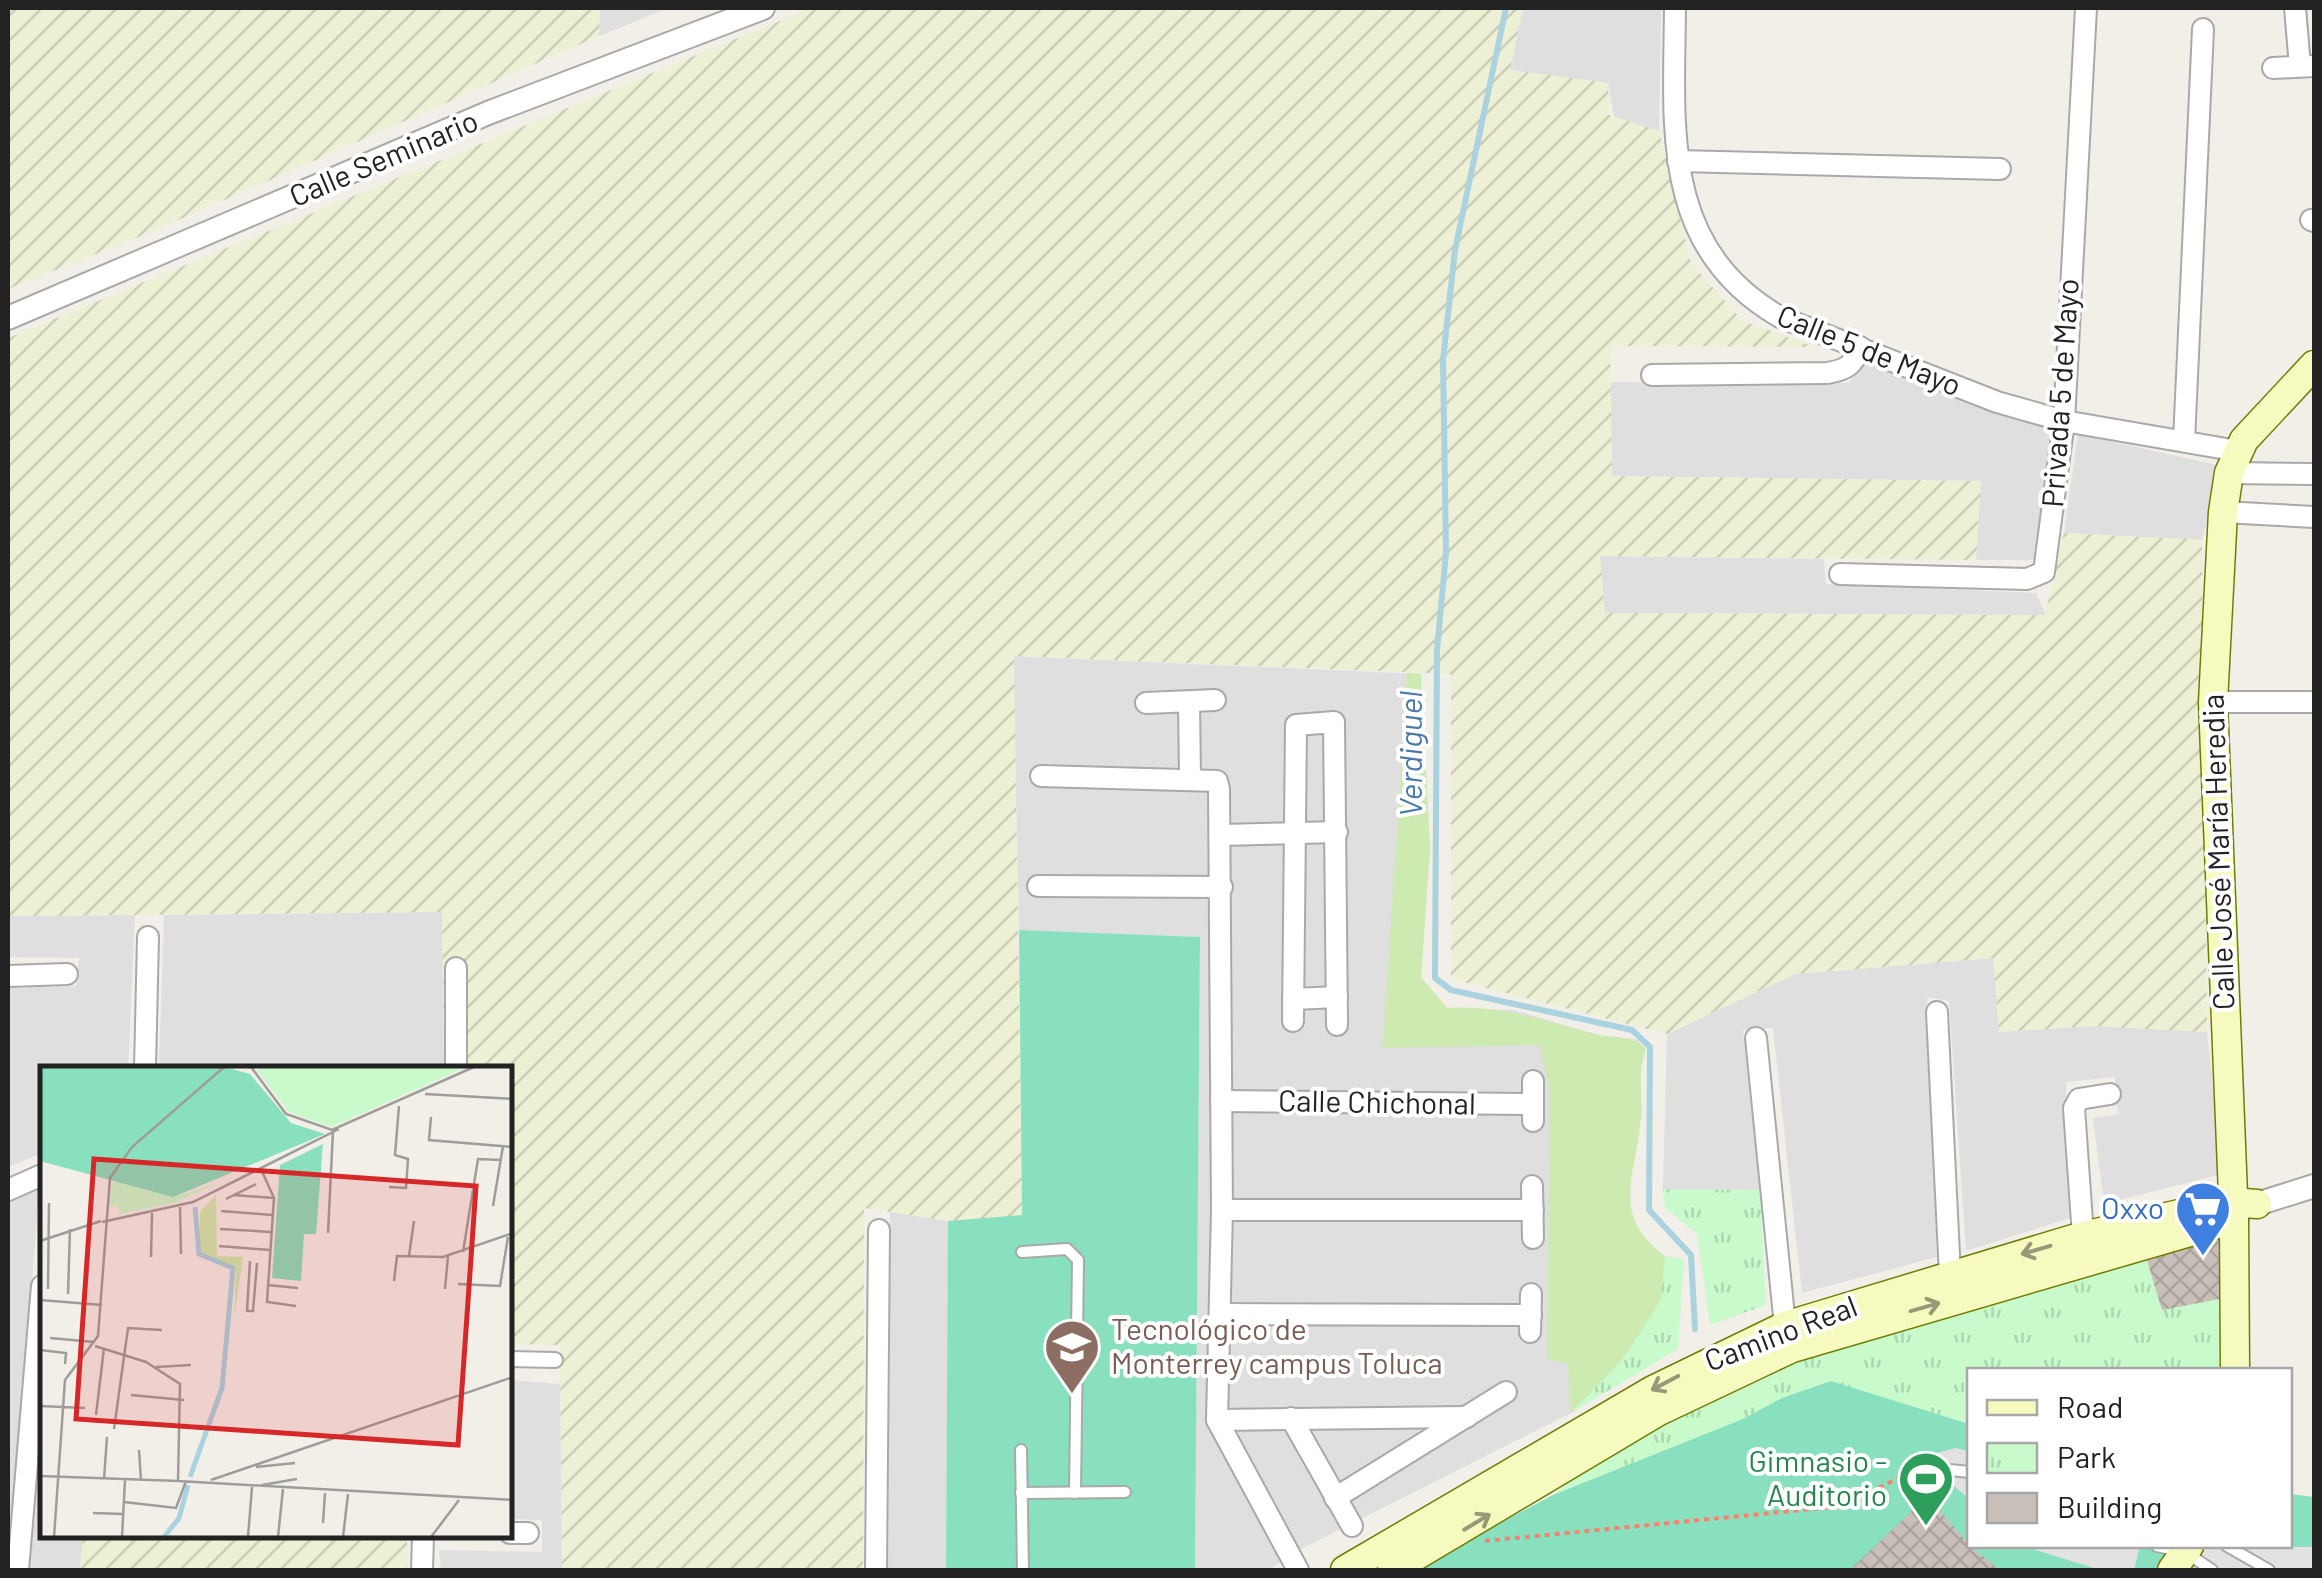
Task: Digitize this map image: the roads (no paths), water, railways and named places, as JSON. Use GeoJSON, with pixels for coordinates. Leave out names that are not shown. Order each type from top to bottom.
{"type":"FeatureCollection","features":[{"type":"Feature","properties":{"kind":"main road","name":"Calle José María Heredia"},"geometry":{"type":"LineString","coordinates":[[2235,1368],[2241,1208],[2213,702],[2223,512],[2234,462],[2254,428],[2314,365]]}},
{"type":"Feature","properties":{"kind":"main road","name":"Camino Real"},"geometry":{"type":"LineString","coordinates":[[1392,1570],[1659,1411],[1852,1317],[1950,1275],[2082,1236],[2241,1208]]}},
{"type":"Feature","properties":{"kind":"main road","name":"Camino Real"},"geometry":{"type":"LineString","coordinates":[[1345,1570],[1653,1390],[1785,1326],[1852,1317],[2241,1208]]}},
{"type":"Feature","properties":{"kind":"street","name":"Calle Seminario"},"geometry":{"type":"LineString","coordinates":[[8,318],[488,113],[763,8]]}},
{"type":"Feature","properties":{"kind":"street","name":"Calle 5 de Mayo"},"geometry":{"type":"LineString","coordinates":[[1675,8],[1678,161],[1694,227],[1727,276],[1754,302],[1780,316],[1997,402],[2064,421],[2184,441],[2234,462],[2314,474]]}},
{"type":"Feature","properties":{"kind":"street","name":"Privada 5 de Mayo"},"geometry":{"type":"LineString","coordinates":[[1840,574],[2040,577],[2047,561],[2064,421],[2086,8]]}},
{"type":"Feature","properties":{"kind":"street"},"geometry":{"type":"LineString","coordinates":[[2274,68],[2307,66],[2295,8]]}},
{"type":"Feature","properties":{"kind":"street"},"geometry":{"type":"LineString","coordinates":[[2184,441],[2203,29]]}},
{"type":"Feature","properties":{"kind":"street"},"geometry":{"type":"LineString","coordinates":[[1678,161],[2000,169]]}},
{"type":"Feature","properties":{"kind":"street"},"geometry":{"type":"LineString","coordinates":[[1652,375],[1827,373],[1844,370],[1855,362],[1860,348]]}},
{"type":"Feature","properties":{"kind":"street"},"geometry":{"type":"LineString","coordinates":[[2223,512],[2314,517]]}},
{"type":"Feature","properties":{"kind":"street"},"geometry":{"type":"LineString","coordinates":[[1146,703],[1216,700]]}},
{"type":"Feature","properties":{"kind":"street"},"geometry":{"type":"LineString","coordinates":[[1189,702],[1190,778]]}},
{"type":"Feature","properties":{"kind":"street"},"geometry":{"type":"LineString","coordinates":[[2213,702],[2314,702]]}},
{"type":"Feature","properties":{"kind":"street"},"geometry":{"type":"LineString","coordinates":[[1294,1021],[1296,725],[1334,722],[1338,727],[1338,1024]]}},
{"type":"Feature","properties":{"kind":"street"},"geometry":{"type":"LineString","coordinates":[[1042,776],[1217,781],[1222,887],[1222,1210],[1217,1420],[1298,1570]]}},
{"type":"Feature","properties":{"kind":"street"},"geometry":{"type":"LineString","coordinates":[[1221,835],[1337,832]]}},
{"type":"Feature","properties":{"kind":"street"},"geometry":{"type":"LineString","coordinates":[[1038,886],[1222,887]]}},
{"type":"Feature","properties":{"kind":"street"},"geometry":{"type":"LineString","coordinates":[[145,1066],[148,937]]}},
{"type":"Feature","properties":{"kind":"street"},"geometry":{"type":"LineString","coordinates":[[456,968],[456,1066]]}},
{"type":"Feature","properties":{"kind":"street"},"geometry":{"type":"LineString","coordinates":[[8,976],[67,974]]}},
{"type":"Feature","properties":{"kind":"street"},"geometry":{"type":"LineString","coordinates":[[1293,999],[1337,997]]}},
{"type":"Feature","properties":{"kind":"street"},"geometry":{"type":"LineString","coordinates":[[1937,1012],[1950,1275]]}},
{"type":"Feature","properties":{"kind":"street"},"geometry":{"type":"LineString","coordinates":[[1756,1038],[1785,1326]]}},
{"type":"Feature","properties":{"kind":"street","name":"Calle Chichonal"},"geometry":{"type":"LineString","coordinates":[[1222,1101],[1533,1113],[1533,1081]]}},
{"type":"Feature","properties":{"kind":"street"},"geometry":{"type":"LineString","coordinates":[[2082,1236],[2074,1108],[2079,1099],[2110,1094]]}},
{"type":"Feature","properties":{"kind":"street"},"geometry":{"type":"LineString","coordinates":[[8,1190],[40,1176]]}},
{"type":"Feature","properties":{"kind":"street"},"geometry":{"type":"LineString","coordinates":[[1532,1186],[1532,1238]]}},
{"type":"Feature","properties":{"kind":"street","name":"Camino Real"},"geometry":{"type":"LineString","coordinates":[[2241,1208],[2314,1186]]}},
{"type":"Feature","properties":{"kind":"street"},"geometry":{"type":"LineString","coordinates":[[1222,1210],[1533,1210]]}},
{"type":"Feature","properties":{"kind":"street"},"geometry":{"type":"LineString","coordinates":[[876,1570],[879,1230]]}},
{"type":"Feature","properties":{"kind":"street"},"geometry":{"type":"LineString","coordinates":[[18,1570],[40,1310]]}},
{"type":"Feature","properties":{"kind":"street"},"geometry":{"type":"LineString","coordinates":[[1221,1314],[1531,1314]]}},
{"type":"Feature","properties":{"kind":"street"},"geometry":{"type":"LineString","coordinates":[[512,1358],[554,1360]]}},
{"type":"Feature","properties":{"kind":"street"},"geometry":{"type":"LineString","coordinates":[[1335,1498],[1506,1392]]}},
{"type":"Feature","properties":{"kind":"street"},"geometry":{"type":"LineString","coordinates":[[1217,1420],[1466,1417]]}},
{"type":"Feature","properties":{"kind":"street"},"geometry":{"type":"LineString","coordinates":[[1291,1418],[1352,1526]]}},
{"type":"Feature","properties":{"kind":"street"},"geometry":{"type":"LineString","coordinates":[[422,1570],[423,1538]]}},
{"type":"Feature","properties":{"kind":"lane"},"geometry":{"type":"LineString","coordinates":[[1022,1252],[1067,1249],[1078,1260],[1075,1493]]}},
{"type":"Feature","properties":{"kind":"lane"},"geometry":{"type":"LineString","coordinates":[[1021,1450],[1023,1570]]}},
{"type":"Feature","properties":{"kind":"lane"},"geometry":{"type":"LineString","coordinates":[[1919,1467],[1967,1472]]}},
{"type":"Feature","properties":{"kind":"lane"},"geometry":{"type":"LineString","coordinates":[[1021,1493],[1125,1492]]}},
{"type":"Feature","properties":{"kind":"lane"},"geometry":{"type":"LineString","coordinates":[[2230,1548],[2269,1570]]}},
{"type":"Feature","properties":{"kind":"lane"},"geometry":{"type":"LineString","coordinates":[[2182,1556],[2212,1570]]}},
{"type":"Feature","properties":{"kind":"waterway","name":"Verdiguel"},"geometry":{"type":"LineString","coordinates":[[1506,8],[1455,250],[1443,360],[1446,553],[1437,650],[1435,978],[1451,990],[1632,1030],[1650,1047],[1649,1210],[1691,1255],[1695,1329]]}},
{"type":"Feature","properties":{"kind":"place","name":"Oxxo"},"geometry":{"type":"Point","coordinates":[2203,1258]}},
{"type":"Feature","properties":{"kind":"place","name":"Tecnológico de Monterrey campus Toluca"},"geometry":{"type":"Point","coordinates":[1072,1396]}},
{"type":"Feature","properties":{"kind":"place","name":"Gimnasio - Auditorio"},"geometry":{"type":"Point","coordinates":[1926,1528]}}]}
